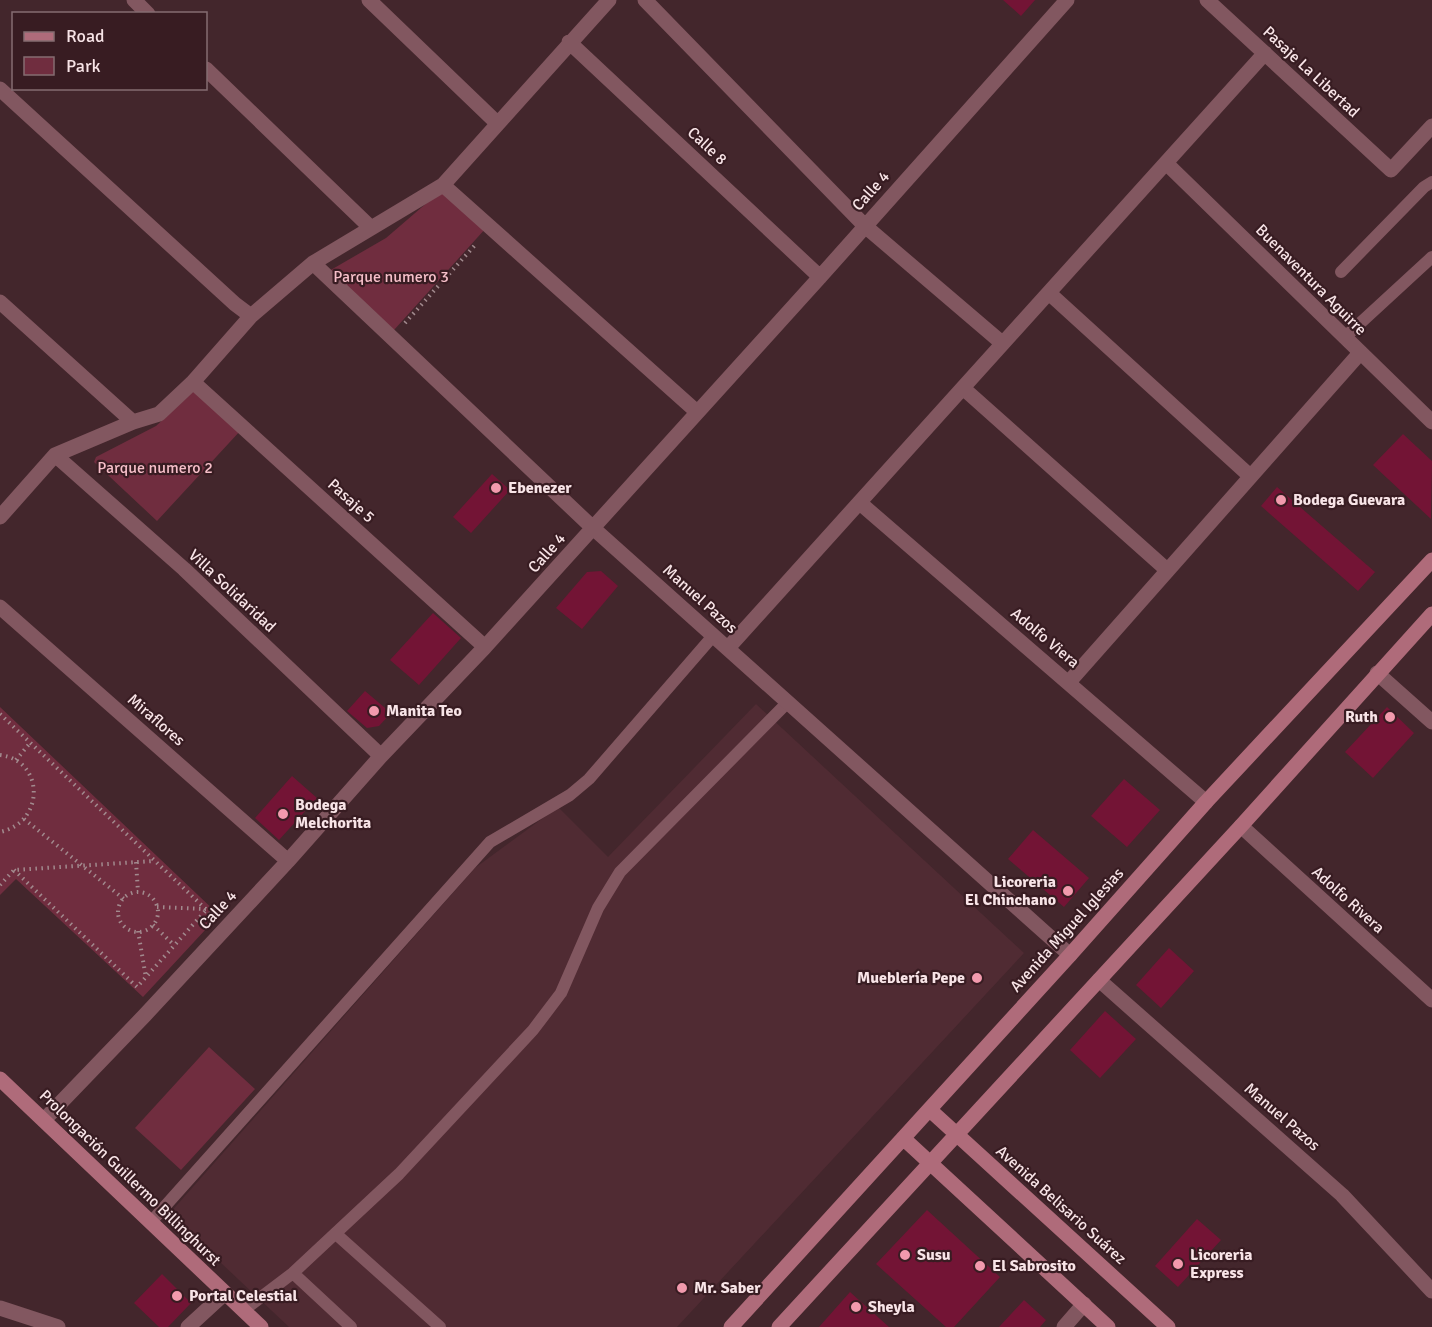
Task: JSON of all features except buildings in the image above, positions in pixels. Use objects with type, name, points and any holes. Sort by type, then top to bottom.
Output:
[{"type":"main road","name":"Avenida Miguel Iglesias","points":[[731,1327],[930,1110],[1206,802],[1432,560]]},
{"type":"main road","points":[[779,1327],[1432,614]]},
{"type":"main road","name":"Prolongación Guillermo Billinghurst","points":[[0,1079],[261,1327]]},
{"type":"main road","name":"Avenida Belisario Suárez","points":[[930,1110],[1168,1327]]},
{"type":"main road","points":[[903,1138],[1108,1327]]},
{"type":"street","points":[[134,0],[146,12]]},
{"type":"street","points":[[369,0],[497,123]]},
{"type":"street","points":[[2,510],[55,455],[133,422],[159,414],[193,382],[251,316],[313,263],[443,185],[609,0]]},
{"type":"street","name":"Calle 4","points":[[44,1120],[288,861],[381,756],[485,647],[1067,0]]},
{"type":"street","name":"Pasaje La Libertad","points":[[1208,0],[1391,170],[1432,126]]},
{"type":"street","points":[[649,1],[865,225],[1002,344]]},
{"type":"street","name":"Calle 8","points":[[569,42],[820,277]]},
{"type":"street","points":[[728,648],[1265,53]]},
{"type":"street","points":[[207,70],[370,227]]},
{"type":"street","points":[[0,89],[235,304],[251,316]]},
{"type":"street","name":"Buenaventura Aguirre","points":[[1166,163],[1432,422]]},
{"type":"street","points":[[443,185],[697,412]]},
{"type":"street","name":"Manuel Pazos","points":[[313,263],[593,528],[1070,955]]},
{"type":"street","points":[[1049,293],[1250,476]]},
{"type":"street","points":[[0,302],[133,422]]},
{"type":"street","points":[[1069,681],[1360,353]]},
{"type":"street","name":"Pasaje 5","points":[[193,382],[485,647]]},
{"type":"street","points":[[963,388],[1167,570]]},
{"type":"street","name":"Villa Solidaridad","points":[[55,455],[184,569],[381,756]]},
{"type":"street","name":"Adolfo Viera","points":[[860,503],[1069,681],[1206,802]]},
{"type":"street","name":"Miraflores","points":[[0,607],[288,861]]},
{"type":"street","points":[[1377,673],[1432,722]]},
{"type":"street","name":"Adolfo Rivera","points":[[1240,826],[1432,1000]]},
{"type":"street","name":"Manuel Pazos","points":[[1099,980],[1342,1195],[1432,1291]]},
{"type":"street","points":[[188,1327],[225,1293]]},
{"type":"street","points":[[1064,1327],[1084,1304]]},
{"type":"street","points":[[0,1308],[58,1327]]},
{"type":"lane","points":[[1341,272],[1424,187],[1432,182]]},
{"type":"lane","points":[[1344,338],[1432,257]]},
{"type":"lane","points":[[150,1223],[490,842],[570,795],[589,779],[713,636]]},
{"type":"lane","points":[[244,1310],[293,1273],[399,1174],[533,1030],[561,993],[598,908],[620,872],[787,703]]},
{"type":"lane","points":[[336,1234],[440,1327]]},
{"type":"lane","points":[[293,1273],[351,1327]]},
{"type":"path","points":[[392,338],[491,227]]},
{"type":"path","points":[[0,714],[226,927]]},
{"type":"path","points":[[16,760],[30,743]]},
{"type":"path","points":[[0,754],[16,760],[26,768],[32,779],[34,791],[33,804],[24,819],[9,830],[0,832]]},
{"type":"path","points":[[24,819],[124,899]]},
{"type":"path","points":[[0,885],[14,870],[155,861]]},
{"type":"path","points":[[136,862],[138,892]]},
{"type":"path","points":[[14,870],[137,987],[207,909]]},
{"type":"path","points":[[138,892],[150,896],[157,907],[158,914],[153,926],[147,930],[138,931],[128,928],[120,919],[119,906],[132,893],[138,892]]},
{"type":"path","points":[[157,907],[207,909]]},
{"type":"path","points":[[153,926],[174,945]]},
{"type":"path","points":[[138,931],[145,976],[163,995]]},
{"type":"shaded area","points":[[756,704],[1024,953],[677,1327],[289,1327],[169,1214],[475,868],[558,807],[608,857]]},
{"type":"green space","name":"Parque numero 3","points":[[443,189],[486,228],[394,330],[329,271],[386,238]]},
{"type":"green space","name":"Parque numero 2","points":[[196,389],[241,430],[157,521],[94,462],[96,457],[156,426]]},
{"type":"green space","points":[[0,707],[219,915],[143,997],[16,879],[0,895]]},
{"type":"green space","points":[[209,1047],[255,1089],[181,1170],[135,1128]]},
{"type":"place","name":"Ebenezer","points":[[496,488]]},
{"type":"place","name":"Bodega Guevara","points":[[1281,500]]},
{"type":"place","name":"Manita Teo","points":[[374,711]]},
{"type":"place","name":"Ruth","points":[[1390,717]]},
{"type":"place","name":"Bodega Melchorita","points":[[283,814]]},
{"type":"place","name":"Licoreria El Chinchano","points":[[1068,891]]},
{"type":"place","name":"Mueblería Pepe","points":[[977,978]]},
{"type":"place","name":"Susu","points":[[905,1255]]},
{"type":"place","name":"Licoreria Express","points":[[1178,1264]]},
{"type":"place","name":"El Sabrosito","points":[[980,1266]]},
{"type":"place","name":"Mr. Saber","points":[[682,1288]]},
{"type":"place","name":"Portal Celestial","points":[[177,1296]]},
{"type":"place","name":"Sheyla","points":[[856,1307]]}]
